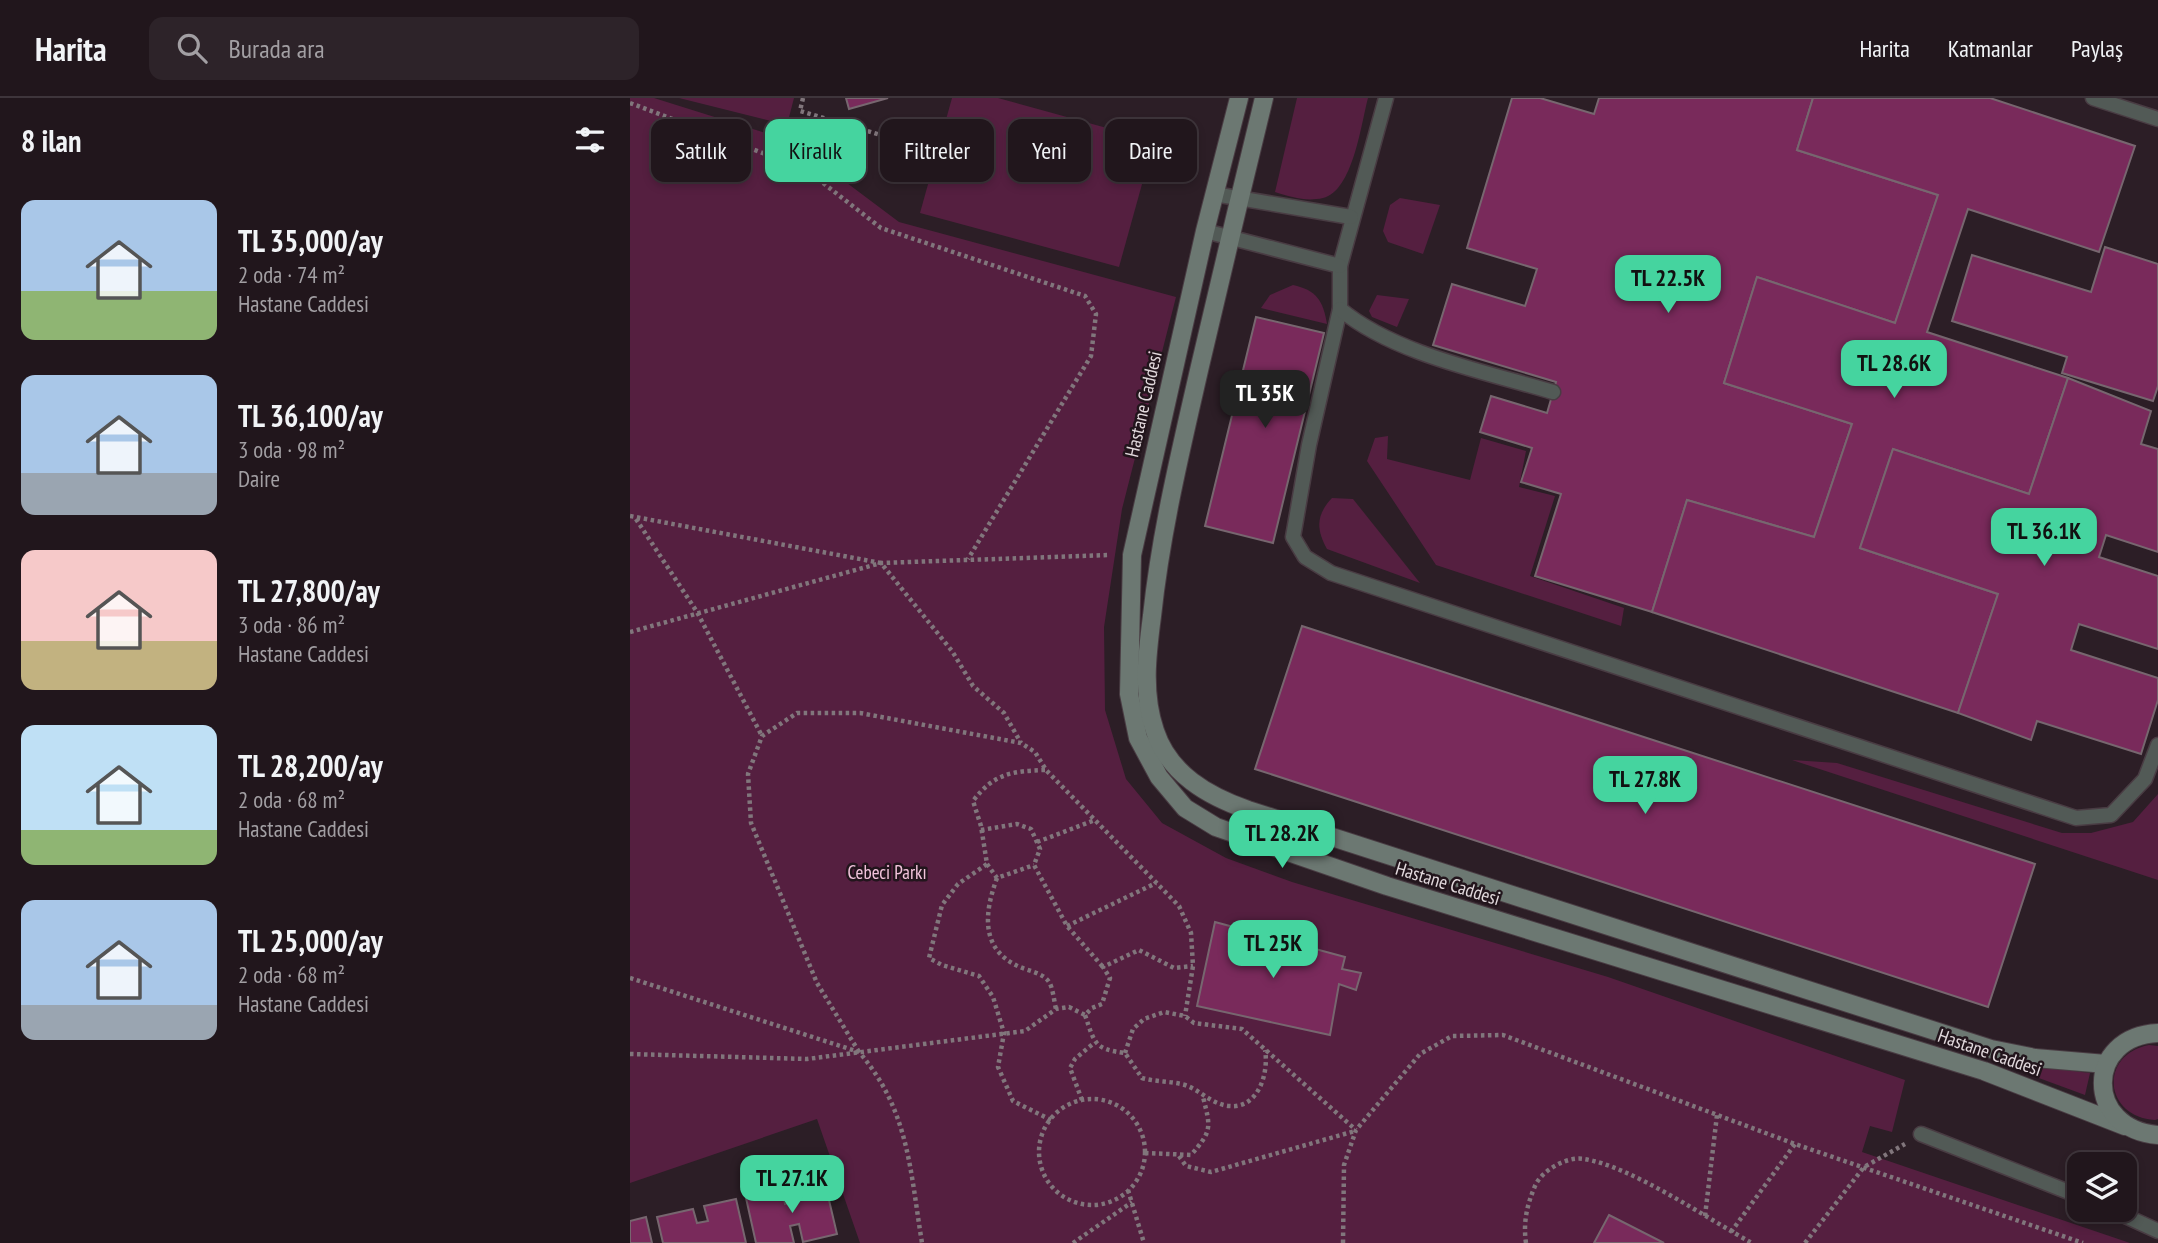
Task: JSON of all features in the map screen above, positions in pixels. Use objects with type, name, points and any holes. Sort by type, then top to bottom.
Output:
[{"type":"main road","name":"Hastane Caddesi","points":[[1239,98],[1205,231],[1132,555],[1129,695],[1138,738],[1158,778],[1185,808],[1216,827],[1387,886],[1984,1071],[2141,1131],[2158,1146]]},
{"type":"main road","name":"Hastane Caddesi","points":[[1265,98],[1176,469],[1157,571],[1149,642],[1148,707],[1156,734],[1168,758],[1191,782],[1215,798],[1248,810],[1991,1049],[2035,1058],[2106,1064]]},
{"type":"main road","points":[[2141,1131],[2112,1114],[2104,1099],[2102,1081],[2106,1064],[2126,1040],[2158,1032]]},
{"type":"lane","points":[[1386,98],[1351,217],[1340,266],[1340,309],[1293,537],[1305,557],[1331,573],[2076,818],[2111,815],[2146,779],[2158,745]]},
{"type":"lane","points":[[2093,98],[2158,119]]},
{"type":"lane","points":[[1214,194],[1351,217]]},
{"type":"lane","points":[[1205,231],[1340,266]]},
{"type":"lane","points":[[1340,309],[1359,325],[1387,337],[1553,393]]},
{"type":"lane","points":[[1922,1134],[2067,1191]]},
{"type":"lane","points":[[2137,1221],[2158,1231]]},
{"type":"path","points":[[803,98],[800,111],[880,135]]},
{"type":"path","points":[[630,103],[805,169],[881,228],[1085,296],[1096,314],[1091,356],[968,559]]},
{"type":"path","points":[[630,516],[881,563],[952,651],[973,686],[1003,713],[1021,743]]},
{"type":"path","points":[[636,519],[697,612],[762,736]]},
{"type":"path","points":[[630,632],[881,563],[1132,555]]},
{"type":"path","points":[[922,1243],[898,1113],[881,1078],[859,1052],[817,984],[751,823],[748,774],[762,736],[797,713],[860,713],[1021,743],[1035,752],[1046,770],[1179,906],[1191,933],[1193,966],[1185,1016]]},
{"type":"path","points":[[997,878],[987,864],[973,801],[982,789],[1010,771],[1046,770]]},
{"type":"path","points":[[1037,842],[1095,820]]},
{"type":"path","points":[[981,830],[1017,824],[1031,829],[1040,849],[1034,864],[997,878],[989,900],[988,934],[1002,959],[1043,976],[1050,983],[1056,1009]]},
{"type":"path","points":[[987,864],[957,884],[942,905],[929,958],[942,965],[979,976],[993,997],[1004,1033],[998,1067],[1013,1101],[1051,1120]]},
{"type":"path","points":[[1034,864],[1068,926],[1110,978],[1102,1004],[1085,1015]]},
{"type":"path","points":[[1068,926],[1156,883]]},
{"type":"path","points":[[1103,967],[1139,950],[1174,968],[1193,966]]},
{"type":"path","points":[[630,978],[859,1052]]},
{"type":"path","points":[[630,1055],[807,1059],[1025,1031],[1056,1009],[1069,1007],[1085,1015],[1094,1043],[1103,1050],[1125,1053],[1142,1078],[1187,1086],[1203,1097],[1231,1106],[1248,1100],[1261,1088],[1268,1068],[1265,1049]]},
{"type":"path","points":[[1125,1053],[1133,1029],[1144,1019],[1164,1012],[1185,1016],[1194,1023],[1242,1029],[1356,1130]]},
{"type":"path","points":[[1343,1243],[1344,1165],[1356,1130],[1420,1054],[1452,1036],[1503,1035],[1795,1144],[2083,1243]]},
{"type":"path","points":[[1082,1100],[1070,1069],[1075,1059],[1094,1043]]},
{"type":"path","points":[[1145,1153],[1191,1155],[1204,1140],[1211,1126],[1203,1097]]},
{"type":"path","points":[[1082,1100],[1105,1100],[1122,1107],[1139,1128],[1145,1153],[1137,1180],[1128,1190],[1113,1201],[1095,1205],[1077,1203],[1061,1194],[1048,1181],[1041,1165],[1040,1147],[1051,1120],[1070,1104],[1082,1100]]},
{"type":"path","points":[[1705,1216],[1717,1115]]},
{"type":"path","points":[[1179,1156],[1186,1166],[1211,1172],[1356,1130]]},
{"type":"path","points":[[1805,1243],[1864,1167],[1922,1134]]},
{"type":"path","points":[[1731,1232],[1795,1144]]},
{"type":"path","points":[[1526,1243],[1527,1206],[1537,1181],[1555,1166],[1581,1158],[1624,1173],[1752,1243]]},
{"type":"path","points":[[1128,1190],[1144,1243]]},
{"type":"path","points":[[1073,1243],[1132,1202]]},
{"type":"green space","name":"Cebeci Parkı","points":[[630,98],[654,98],[721,119],[651,119],[651,182],[751,182],[751,128],[765,133],[765,182],[846,182],[899,222],[1176,297],[1122,509],[1104,627],[1105,710],[1126,779],[1162,823],[1226,858],[1292,882],[1608,977],[1905,1080],[1892,1132],[1870,1126],[1862,1152],[2130,1243],[860,1243],[817,1119],[630,1183]]},
{"type":"green space","points":[[679,98],[794,98],[789,119],[765,120]]},
{"type":"green space","points":[[952,98],[998,98],[1074,119],[1008,119],[1008,182],[1091,182],[1091,124],[1105,127],[1105,182],[1143,182],[1119,267],[920,213],[929,182],[994,182],[994,119],[946,119]]},
{"type":"green space","points":[[1297,98],[1368,98],[1349,170],[1333,193],[1323,198],[1305,199],[1275,192]]},
{"type":"green space","points":[[1400,198],[1440,205],[1423,254],[1388,242],[1383,231],[1390,205]]},
{"type":"green space","points":[[1293,285],[1317,297],[1327,324],[1261,308],[1270,295]]},
{"type":"green space","points":[[1377,295],[1409,299],[1397,327],[1372,317],[1369,311]]},
{"type":"green space","points":[[1388,436],[1387,459],[1470,480],[1481,438],[1526,451],[1519,487],[1555,496],[1530,576],[1624,608],[1621,626],[1436,565],[1367,461],[1375,438]]},
{"type":"green space","points":[[1332,498],[1353,499],[1420,583],[1327,549],[1319,522],[1323,510]]},
{"type":"green space","points":[[1792,760],[1837,763],[2062,833],[2091,833],[2133,822],[2158,794],[2158,880]]},
{"type":"green space","points":[[2149,1045],[2158,1046],[2158,1119],[2155,1120],[2138,1116],[2125,1108],[2117,1098],[2114,1085],[2115,1072],[2121,1061],[2133,1051]]},
{"type":"green space","points":[[1992,1061],[2090,1073],[2085,1095]]},
{"type":"building","points":[[846,98],[888,98],[849,109]]},
{"type":"building","points":[[1512,98],[1540,98],[1594,114],[1599,98],[1813,98],[1797,150],[1938,195],[1895,323],[1757,277],[1724,383],[1852,424],[1814,537],[1687,500],[1652,612],[1535,576],[1561,494],[1521,482],[1532,448],[1480,432],[1491,396],[1547,413],[1556,382],[1433,345],[1452,284],[1525,306],[1537,269],[1467,248]]},
{"type":"building","points":[[1813,98],[1990,98],[2135,146],[2099,252],[1968,209],[1927,332],[2068,378],[2029,494],[1893,449],[1860,548],[1998,594],[1958,713],[1652,612],[1687,500],[1814,537],[1852,424],[1724,383],[1757,277],[1895,323],[1938,195],[1797,150]]},
{"type":"building","points":[[2105,247],[2158,264],[2158,386],[2153,401],[2062,373],[2067,357],[1952,321],[1972,255],[2091,292]]},
{"type":"building","points":[[1256,317],[1324,333],[1273,543],[1205,526]]},
{"type":"building","points":[[2068,378],[2151,411],[2141,444],[2158,449],[2158,552],[2106,535],[2099,557],[2158,576],[2158,649],[2079,624],[2071,650],[2158,678],[2158,700],[2141,754],[2037,721],[2031,740],[1958,713],[1998,594],[1860,548],[1893,449],[2029,494]]},
{"type":"building","points":[[1302,626],[2035,864],[1988,1007],[1255,769]]},
{"type":"building","points":[[1215,922],[1345,957],[1342,969],[1361,973],[1356,990],[1339,984],[1330,1035],[1197,1006]]},
{"type":"building","points":[[824,1179],[837,1234],[803,1242],[799,1224],[790,1226],[794,1243],[756,1243],[746,1198],[782,1189],[785,1204],[796,1201],[793,1187]]},
{"type":"building","points":[[736,1199],[746,1243],[663,1243],[657,1217],[693,1209],[697,1223],[708,1221],[704,1206]]},
{"type":"building","points":[[1609,1215],[1664,1243],[1594,1243]]},
{"type":"building","points":[[646,1217],[652,1243],[630,1243],[630,1221]]}]
